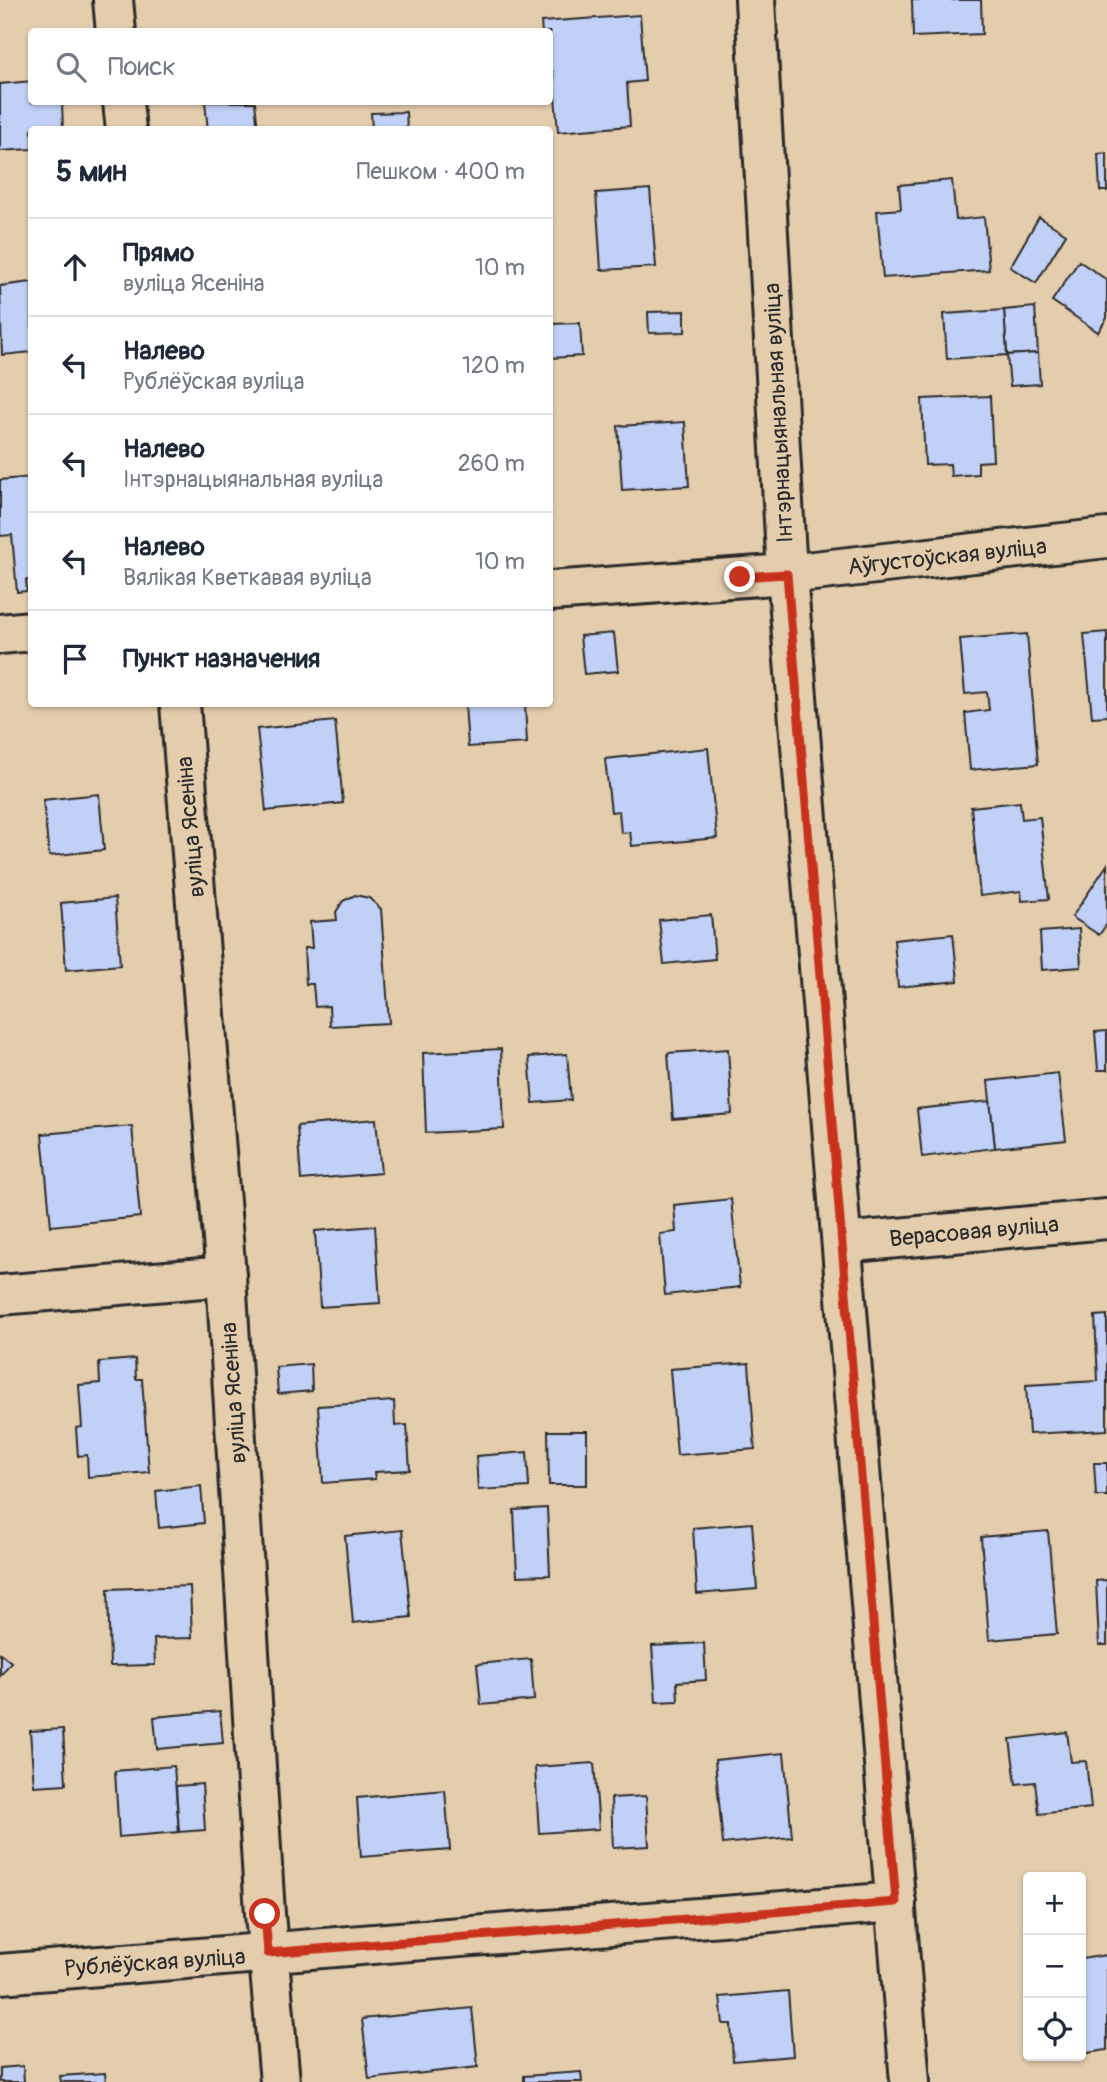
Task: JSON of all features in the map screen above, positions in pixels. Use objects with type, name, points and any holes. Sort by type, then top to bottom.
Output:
[{"type":"street","points":[[113,0],[116,28]]},
{"type":"street","name":"Інтэрнацыянальная вуліца","points":[[755,0],[787,574],[910,2082]]},
{"type":"street","points":[[123,105],[126,126]]},
{"type":"street","name":"Аўгустоўская вуліца","points":[[553,591],[787,574],[1107,538]]},
{"type":"street","points":[[0,634],[28,631]]},
{"type":"street","name":"вуліца Ясеніна","points":[[180,707],[226,1276],[268,1953],[280,2082]]},
{"type":"street","name":"Верасовая вуліца","points":[[842,1242],[1107,1219]]},
{"type":"street","points":[[0,1295],[226,1276]]},
{"type":"street","name":"Рублёўская вуліца","points":[[0,1974],[896,1902]]},
{"type":"building","points":[[912,0],[981,0],[982,34],[913,37]]},
{"type":"building","points":[[640,15],[645,81],[627,83],[630,126],[558,132],[553,72],[553,28],[542,28],[541,22]]},
{"type":"building","points":[[28,81],[28,105],[62,105],[63,126],[28,126],[28,149],[0,151],[0,84]]},
{"type":"building","points":[[205,105],[255,105],[258,126],[208,126]]},
{"type":"building","points":[[406,112],[407,126],[372,126],[371,113]]},
{"type":"building","points":[[1107,153],[1107,191],[1100,191],[1098,154]]},
{"type":"building","points":[[952,180],[956,220],[984,217],[989,270],[883,278],[877,211],[901,209],[899,185]]},
{"type":"building","points":[[650,189],[656,267],[601,270],[596,193]]},
{"type":"building","points":[[1039,217],[1066,234],[1036,283],[1010,267]]},
{"type":"building","points":[[1079,261],[1107,280],[1107,318],[1098,332],[1052,301]]},
{"type":"building","points":[[28,282],[28,352],[2,355],[0,286]]},
{"type":"building","points":[[1035,307],[1038,353],[1007,355],[1004,310]]},
{"type":"building","points":[[1004,310],[1007,355],[947,359],[944,314]]},
{"type":"building","points":[[685,311],[685,332],[649,333],[648,312]]},
{"type":"building","points":[[580,323],[582,356],[553,358],[553,324]]},
{"type":"building","points":[[1038,353],[1040,384],[1010,386],[1007,355]]},
{"type":"building","points":[[990,396],[993,461],[978,462],[978,474],[951,476],[950,464],[925,465],[922,399]]},
{"type":"building","points":[[685,422],[689,486],[622,490],[618,426]]},
{"type":"building","points":[[28,477],[27,591],[17,592],[12,535],[0,536],[0,480]]},
{"type":"building","points":[[1107,632],[1107,716],[1092,717],[1084,634]]},
{"type":"building","points":[[614,633],[618,671],[584,674],[580,636]]},
{"type":"building","points":[[1027,634],[1038,764],[970,770],[965,713],[989,710],[987,692],[965,694],[960,639]]},
{"type":"building","points":[[465,707],[525,707],[527,743],[468,747]]},
{"type":"building","points":[[335,721],[343,803],[266,811],[257,729]]},
{"type":"building","points":[[708,748],[717,838],[632,846],[630,832],[621,833],[619,811],[611,812],[605,759]]},
{"type":"building","points":[[99,794],[104,850],[49,856],[43,800]]},
{"type":"building","points":[[1020,802],[1022,819],[1040,817],[1049,899],[1022,901],[1021,891],[980,896],[971,807]]},
{"type":"building","points":[[1107,865],[1107,924],[1099,935],[1072,917]]},
{"type":"building","points":[[355,895],[369,898],[381,909],[389,1023],[330,1026],[329,1006],[315,1007],[313,984],[306,984],[304,948],[312,948],[310,922],[337,920],[336,912],[343,901]]},
{"type":"building","points":[[115,898],[120,965],[66,970],[61,903]]},
{"type":"building","points":[[711,915],[715,959],[664,964],[659,920]]},
{"type":"building","points":[[1079,929],[1081,967],[1042,970],[1040,932]]},
{"type":"building","points":[[953,934],[958,981],[898,987],[894,940]]},
{"type":"building","points":[[1107,1031],[1107,1070],[1098,1070],[1095,1032]]},
{"type":"building","points":[[501,1049],[504,1129],[426,1133],[423,1053]]},
{"type":"building","points":[[728,1049],[732,1114],[673,1119],[668,1053]]},
{"type":"building","points":[[567,1054],[571,1100],[533,1103],[529,1057]]},
{"type":"building","points":[[1058,1073],[1066,1140],[995,1148],[988,1081]]},
{"type":"building","points":[[990,1101],[995,1148],[922,1157],[917,1109]]},
{"type":"building","points":[[376,1119],[381,1173],[301,1180],[297,1126]]},
{"type":"building","points":[[132,1126],[140,1217],[51,1226],[42,1134]]},
{"type":"building","points":[[731,1199],[740,1287],[665,1295],[660,1234],[676,1232],[674,1205]]},
{"type":"building","points":[[375,1226],[380,1303],[320,1307],[315,1231]]},
{"type":"building","points":[[1107,1315],[1107,1430],[1029,1434],[1026,1385],[1098,1381],[1095,1316]]},
{"type":"building","points":[[135,1359],[136,1379],[142,1379],[149,1472],[88,1477],[87,1455],[78,1456],[76,1428],[82,1427],[79,1385],[100,1383],[99,1362]]},
{"type":"building","points":[[749,1363],[755,1449],[677,1455],[670,1369]]},
{"type":"building","points":[[311,1364],[312,1391],[278,1394],[276,1367]]},
{"type":"building","points":[[394,1401],[395,1426],[407,1425],[410,1470],[374,1472],[375,1479],[323,1483],[318,1406]]},
{"type":"building","points":[[548,1431],[587,1431],[587,1485],[549,1485]]},
{"type":"building","points":[[527,1452],[529,1487],[478,1490],[476,1456]]},
{"type":"building","points":[[1094,1463],[1107,1463],[1107,1496],[1096,1496]]},
{"type":"building","points":[[201,1486],[204,1523],[159,1528],[156,1491]]},
{"type":"building","points":[[547,1508],[550,1575],[517,1576],[514,1510]]},
{"type":"building","points":[[752,1523],[757,1589],[697,1594],[693,1528]]},
{"type":"building","points":[[402,1530],[411,1617],[353,1623],[345,1536]]},
{"type":"building","points":[[1048,1531],[1057,1634],[989,1640],[981,1537]]},
{"type":"building","points":[[1107,1580],[1107,1645],[1099,1645],[1096,1581]]},
{"type":"building","points":[[190,1586],[192,1638],[154,1639],[155,1665],[110,1666],[108,1589]]},
{"type":"building","points":[[704,1643],[706,1680],[677,1682],[678,1701],[656,1702],[652,1646]]},
{"type":"building","points":[[0,1653],[11,1662],[0,1676]]},
{"type":"building","points":[[531,1659],[534,1700],[481,1705],[477,1664]]},
{"type":"building","points":[[220,1711],[223,1743],[157,1749],[154,1717]]},
{"type":"building","points":[[63,1729],[66,1784],[34,1786],[30,1731]]},
{"type":"building","points":[[1067,1732],[1071,1762],[1086,1761],[1091,1808],[1039,1814],[1035,1782],[1016,1784],[1010,1739]]},
{"type":"building","points":[[784,1753],[792,1837],[723,1844],[715,1760]]},
{"type":"building","points":[[594,1763],[599,1829],[539,1833],[535,1767]]},
{"type":"building","points":[[174,1766],[179,1832],[119,1837],[115,1771]]},
{"type":"building","points":[[202,1784],[205,1830],[179,1832],[176,1786]]},
{"type":"building","points":[[445,1790],[450,1850],[361,1857],[357,1798]]},
{"type":"building","points":[[646,1796],[649,1846],[613,1848],[611,1798]]},
{"type":"building","points":[[1107,1955],[1107,2050],[1086,2053],[1086,1998],[1086,1958]]},
{"type":"building","points":[[788,1991],[793,2056],[733,2061],[731,2024],[723,2024],[720,1997]]},
{"type":"building","points":[[472,2008],[478,2067],[369,2079],[362,2019]]},
{"type":"building","points":[[23,2066],[24,2082],[0,2082],[0,2068]]},
{"type":"building","points":[[581,2072],[582,2082],[524,2082],[524,2076]]},
{"type":"building","points":[[105,2073],[106,2082],[61,2082],[60,2076]]},
{"type":"route","points":[[265,1914],[268,1953],[896,1902],[787,574],[740,577]]}]
